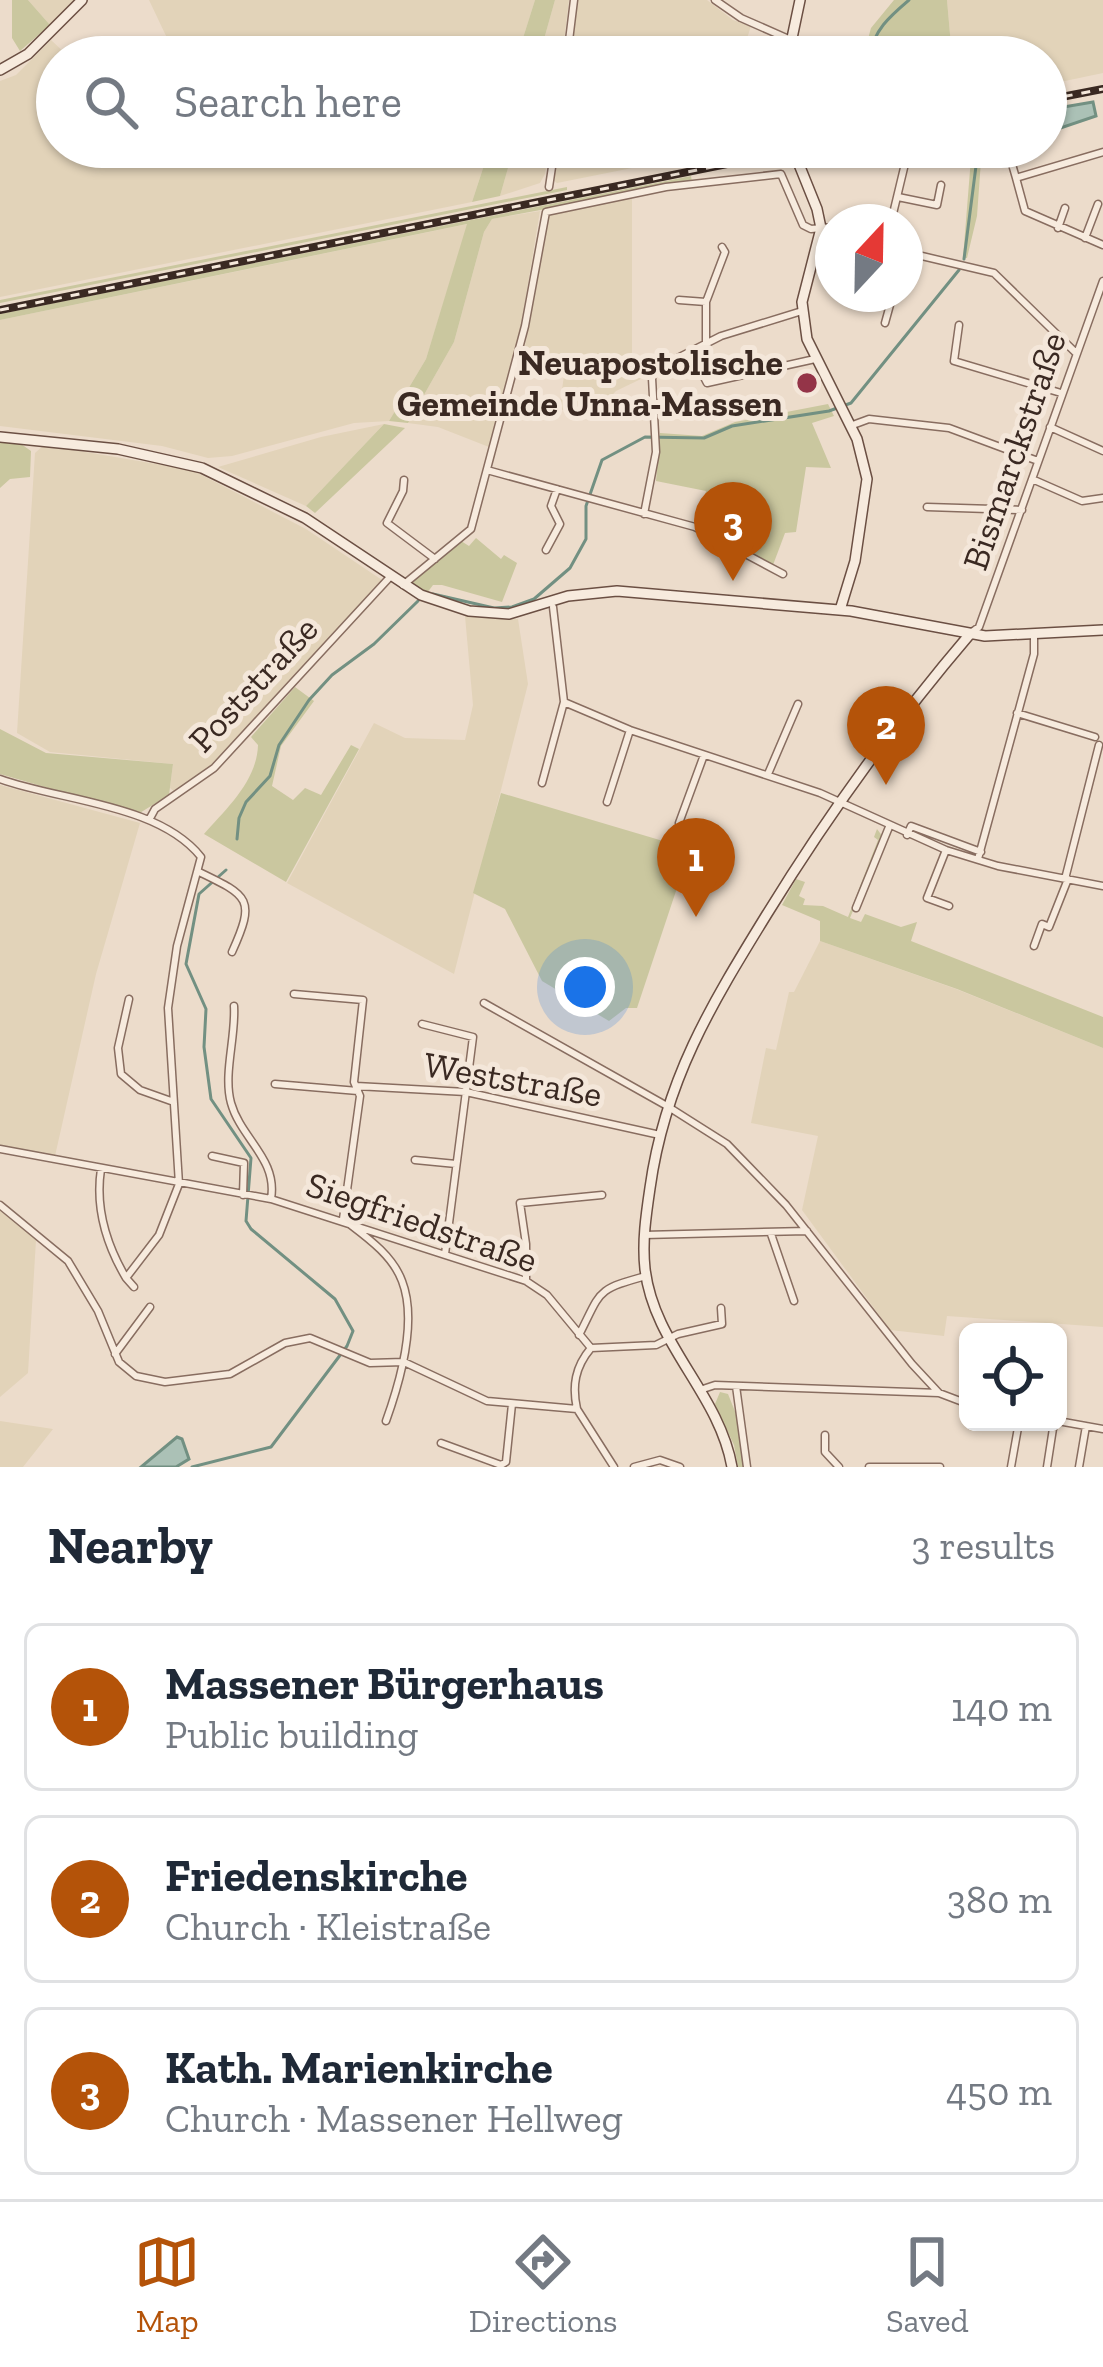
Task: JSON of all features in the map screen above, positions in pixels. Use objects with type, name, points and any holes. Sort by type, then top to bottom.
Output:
[{"type":"main road","points":[[46,36],[82,0]]},
{"type":"main road","points":[[792,36],[800,0]]},
{"type":"main road","points":[[0,70],[36,46]]},
{"type":"main road","points":[[801,168],[816,204]]},
{"type":"main road","points":[[815,268],[802,311],[815,359],[866,465],[867,493],[845,611]]},
{"type":"main road","points":[[0,437],[118,448],[202,467],[305,518],[403,585],[441,604],[486,614],[509,614],[568,596],[604,591],[845,611],[970,634],[1103,630]]},
{"type":"main road","points":[[732,1467],[721,1428],[667,1340],[646,1276],[644,1235],[667,1106],[676,1076],[712,1004],[836,804],[970,634]]},
{"type":"street","points":[[570,36],[574,0]]},
{"type":"street","points":[[715,0],[741,19],[781,36]]},
{"type":"street","points":[[1067,163],[1103,152]]},
{"type":"street","points":[[549,187],[551,168]]},
{"type":"street","points":[[896,204],[904,168]]},
{"type":"street","points":[[1013,168],[1025,211],[1103,245]]},
{"type":"street","points":[[1016,178],[1049,168]]},
{"type":"street","points":[[403,585],[471,529],[525,326],[543,218],[552,210],[650,190],[782,174],[801,221],[815,228]]},
{"type":"street","points":[[898,197],[937,205],[941,185]]},
{"type":"street","points":[[1085,238],[1098,204]]},
{"type":"street","points":[[1058,227],[1065,208]]},
{"type":"street","points":[[706,344],[706,302],[722,247]]},
{"type":"street","points":[[923,258],[962,264],[1003,279],[1075,352]]},
{"type":"street","name":"Bismarckstraße","points":[[970,634],[979,627],[988,606],[1103,281]]},
{"type":"street","points":[[680,300],[706,302]]},
{"type":"street","points":[[1094,306],[1103,310]]},
{"type":"street","points":[[644,514],[656,441],[653,373],[706,344],[802,311]]},
{"type":"street","points":[[885,323],[888,312]]},
{"type":"street","points":[[958,325],[954,362],[1061,393]]},
{"type":"street","points":[[692,352],[706,383],[815,359]]},
{"type":"street","points":[[850,426],[869,419],[949,428],[1038,461]]},
{"type":"street","points":[[1050,427],[1103,451]]},
{"type":"street","points":[[487,470],[695,527],[783,574]]},
{"type":"street","points":[[1032,479],[1082,501],[1103,498]]},
{"type":"street","points":[[404,480],[387,523],[435,560]]},
{"type":"street","points":[[546,550],[560,524],[551,506],[557,489]]},
{"type":"street","points":[[927,507],[1022,510]]},
{"type":"street","name":"Poststraße","points":[[149,820],[156,808],[214,768],[390,578]]},
{"type":"street","points":[[542,783],[564,702],[553,607]]},
{"type":"street","points":[[980,856],[1034,654],[1034,633]]},
{"type":"street","points":[[564,702],[630,730],[768,774],[946,850],[1103,886]]},
{"type":"street","points":[[768,774],[798,704]]},
{"type":"street","points":[[1018,713],[1100,740],[1058,909],[1049,927],[1042,924],[1034,946]]},
{"type":"street","points":[[608,802],[630,730]]},
{"type":"street","points":[[680,823],[704,755]]},
{"type":"street","points":[[0,779],[149,820],[181,837],[200,855],[168,1008],[179,1184],[159,1235],[126,1278]]},
{"type":"street","points":[[907,835],[911,826],[980,856]]},
{"type":"street","points":[[856,908],[890,827]]},
{"type":"street","points":[[946,850],[927,898],[949,906]]},
{"type":"street","points":[[199,872],[241,894],[248,905],[232,952]]},
{"type":"street","points":[[294,994],[363,1000],[343,1220],[378,1246],[402,1280],[404,1362],[386,1421]]},
{"type":"street","points":[[129,999],[118,1048],[121,1074],[140,1090],[171,1101]]},
{"type":"street","points":[[484,1004],[667,1106],[742,1157],[940,1394]]},
{"type":"street","name":"Siegfriedstraße","points":[[234,1006],[230,1099],[269,1167],[271,1199],[526,1281],[547,1295],[591,1348]]},
{"type":"street","points":[[422,1024],[473,1037],[445,1254]]},
{"type":"street","name":"Weststraße","points":[[275,1084],[466,1092],[660,1135]]},
{"type":"street","points":[[0,1149],[271,1199]]},
{"type":"street","points":[[212,1156],[244,1163],[247,1195]]},
{"type":"street","points":[[415,1160],[456,1164]]},
{"type":"street","points":[[101,1169],[104,1231],[134,1287]]},
{"type":"street","points":[[526,1281],[520,1203],[602,1195]]},
{"type":"street","points":[[0,1204],[68,1261],[130,1373],[182,1382],[230,1374],[285,1343],[318,1339],[370,1363],[404,1362],[487,1401],[577,1409]]},
{"type":"street","points":[[644,1235],[807,1232]]},
{"type":"street","points":[[771,1234],[794,1300]]},
{"type":"street","points":[[579,1335],[601,1292],[646,1276]]},
{"type":"street","points":[[116,1354],[150,1307]]},
{"type":"street","points":[[614,1467],[577,1409],[574,1382],[591,1348],[649,1346],[722,1324],[721,1308]]},
{"type":"street","points":[[700,1390],[715,1384],[940,1394],[959,1401]]},
{"type":"street","points":[[736,1386],[747,1467]]},
{"type":"street","points":[[442,1443],[501,1466],[506,1462],[512,1404]]},
{"type":"street","points":[[1067,1423],[1103,1429]]},
{"type":"street","points":[[1078,1467],[1087,1426]]},
{"type":"street","points":[[1011,1467],[1017,1431]]},
{"type":"street","points":[[1047,1467],[1054,1431]]},
{"type":"street","points":[[825,1435],[825,1452],[839,1467]]},
{"type":"street","points":[[634,1467],[660,1460],[680,1467]]},
{"type":"street","points":[[869,1467],[940,1467]]},
{"type":"shaded area","points":[[12,0],[28,0],[50,25],[20,51],[12,38]]},
{"type":"shaded area","points":[[28,0],[75,0],[50,25]]},
{"type":"shaded area","points":[[149,0],[535,0],[524,36],[166,36]]},
{"type":"shaded area","points":[[535,0],[555,0],[545,36],[524,36]]},
{"type":"shaded area","points":[[555,0],[569,0],[565,36],[545,36]]},
{"type":"shaded area","points":[[577,0],[707,0],[733,20],[751,26],[748,36],[572,36]]},
{"type":"shaded area","points":[[894,0],[947,0],[950,36],[869,36]]},
{"type":"shaded area","points":[[947,0],[1103,0],[1103,73],[1067,81],[1067,36],[950,36]]},
{"type":"shaded area","points":[[36,55],[36,168],[483,168],[472,202],[0,297],[0,81],[16,75]]},
{"type":"shaded area","points":[[1093,102],[1096,116],[1067,126],[1067,106]]},
{"type":"shaded area","points":[[483,168],[508,168],[500,196],[472,202]]},
{"type":"shaded area","points":[[508,168],[546,168],[540,183],[500,196]]},
{"type":"shaded area","points":[[554,168],[632,168],[557,183]]},
{"type":"shaded area","points":[[970,168],[980,168],[977,216],[967,258],[963,258]]},
{"type":"shaded area","points":[[691,176],[692,182],[492,219],[484,232],[454,342],[408,423],[389,421],[426,359],[467,224],[0,320],[0,314]]},
{"type":"shaded area","points":[[567,190],[0,303],[0,300]]},
{"type":"shaded area","points":[[632,198],[632,364],[643,378],[616,391],[599,409],[559,410],[565,369],[522,363],[549,214]]},
{"type":"shaded area","points":[[540,211],[520,332],[489,447],[438,427],[408,423],[454,342],[484,232],[492,219]]},
{"type":"shaded area","points":[[468,224],[426,359],[389,421],[354,423],[232,456],[208,458],[162,446],[0,426],[0,320]]},
{"type":"shaded area","points":[[828,404],[834,416],[812,423],[831,468],[806,467],[796,532],[785,533],[773,565],[699,525],[706,491],[656,481],[660,433],[702,436],[735,422]]},
{"type":"shaded area","points":[[384,424],[306,506],[218,467],[321,437]]},
{"type":"shaded area","points":[[384,424],[405,428],[315,513],[306,506]]},
{"type":"shaded area","points":[[0,441],[31,451],[30,477],[10,479],[0,488]]},
{"type":"shaded area","points":[[44,445],[192,470],[306,529],[382,580],[215,762],[175,792],[170,788],[173,764],[50,752],[17,733],[35,453]]},
{"type":"shaded area","points":[[476,538],[501,559],[504,555],[517,563],[502,602],[442,585],[433,585],[427,593],[413,586],[412,582],[461,541],[469,546]]},
{"type":"shaded area","points":[[465,616],[518,619],[528,684],[454,974],[287,883],[374,723],[405,738],[465,740],[473,705]]},
{"type":"shaded area","points":[[295,687],[314,701],[281,746],[272,786],[293,800],[305,788],[321,795],[351,745],[359,749],[286,882],[204,834],[252,771],[258,745],[251,737]]},
{"type":"shaded area","points":[[0,729],[46,753],[173,764],[169,795],[138,814],[0,774]]},
{"type":"shaded area","points":[[0,785],[140,823],[96,974],[55,1156],[0,1145]]},
{"type":"shaded area","points":[[501,793],[690,849],[637,1008],[626,1008],[609,1021],[542,981],[505,909],[473,893]]},
{"type":"shaded area","points":[[877,829],[883,837],[850,918],[861,922],[865,914],[901,927],[917,922],[911,941],[1103,1017],[1103,1048],[820,941],[820,921],[782,905],[796,879],[805,882],[799,896],[805,899],[803,905],[823,906],[848,917],[878,840],[874,837]]},
{"type":"shaded area","points":[[820,941],[1103,1048],[1103,1327],[947,1316],[944,1336],[890,1330],[802,1210],[818,1136],[751,1123],[766,1048],[776,1050],[789,992],[794,992]]},
{"type":"shaded area","points":[[0,1209],[36,1240],[28,1373],[0,1397]]},
{"type":"shaded area","points":[[720,1392],[728,1394],[738,1419],[744,1467],[738,1467],[734,1445],[715,1404]]},
{"type":"shaded area","points":[[0,1421],[53,1429],[23,1467],[0,1467]]},
{"type":"shaded area","points":[[177,1437],[189,1459],[176,1467],[141,1467]]},
{"type":"waterway","points":[[877,36],[909,0]]},
{"type":"waterway","points":[[964,259],[976,168]]},
{"type":"waterway","points":[[433,594],[494,608],[534,599],[570,568],[586,539],[586,506],[602,460],[645,437],[704,438],[732,426],[829,411],[851,403],[959,270]]},
{"type":"waterway","points":[[237,839],[246,802],[270,776],[279,745],[309,700],[418,601]]},
{"type":"waterway","points":[[192,1467],[271,1447],[347,1346],[353,1331],[335,1299],[246,1221],[251,1158],[211,1099],[204,1047],[206,1009],[186,964],[199,894],[226,870]]},
{"type":"railway","points":[[1067,96],[1103,89]]},
{"type":"railway","points":[[0,310],[707,168]]},
{"type":"place","name":"Neuapostolische Gemeinde Unna-Massen","points":[[807,383]]},
{"type":"place","name":"Kath. Marienkirche","points":[[733,581]]},
{"type":"place","name":"Friedenskirche","points":[[886,785]]},
{"type":"place","name":"Massener Bürgerhaus","points":[[696,917]]}]
